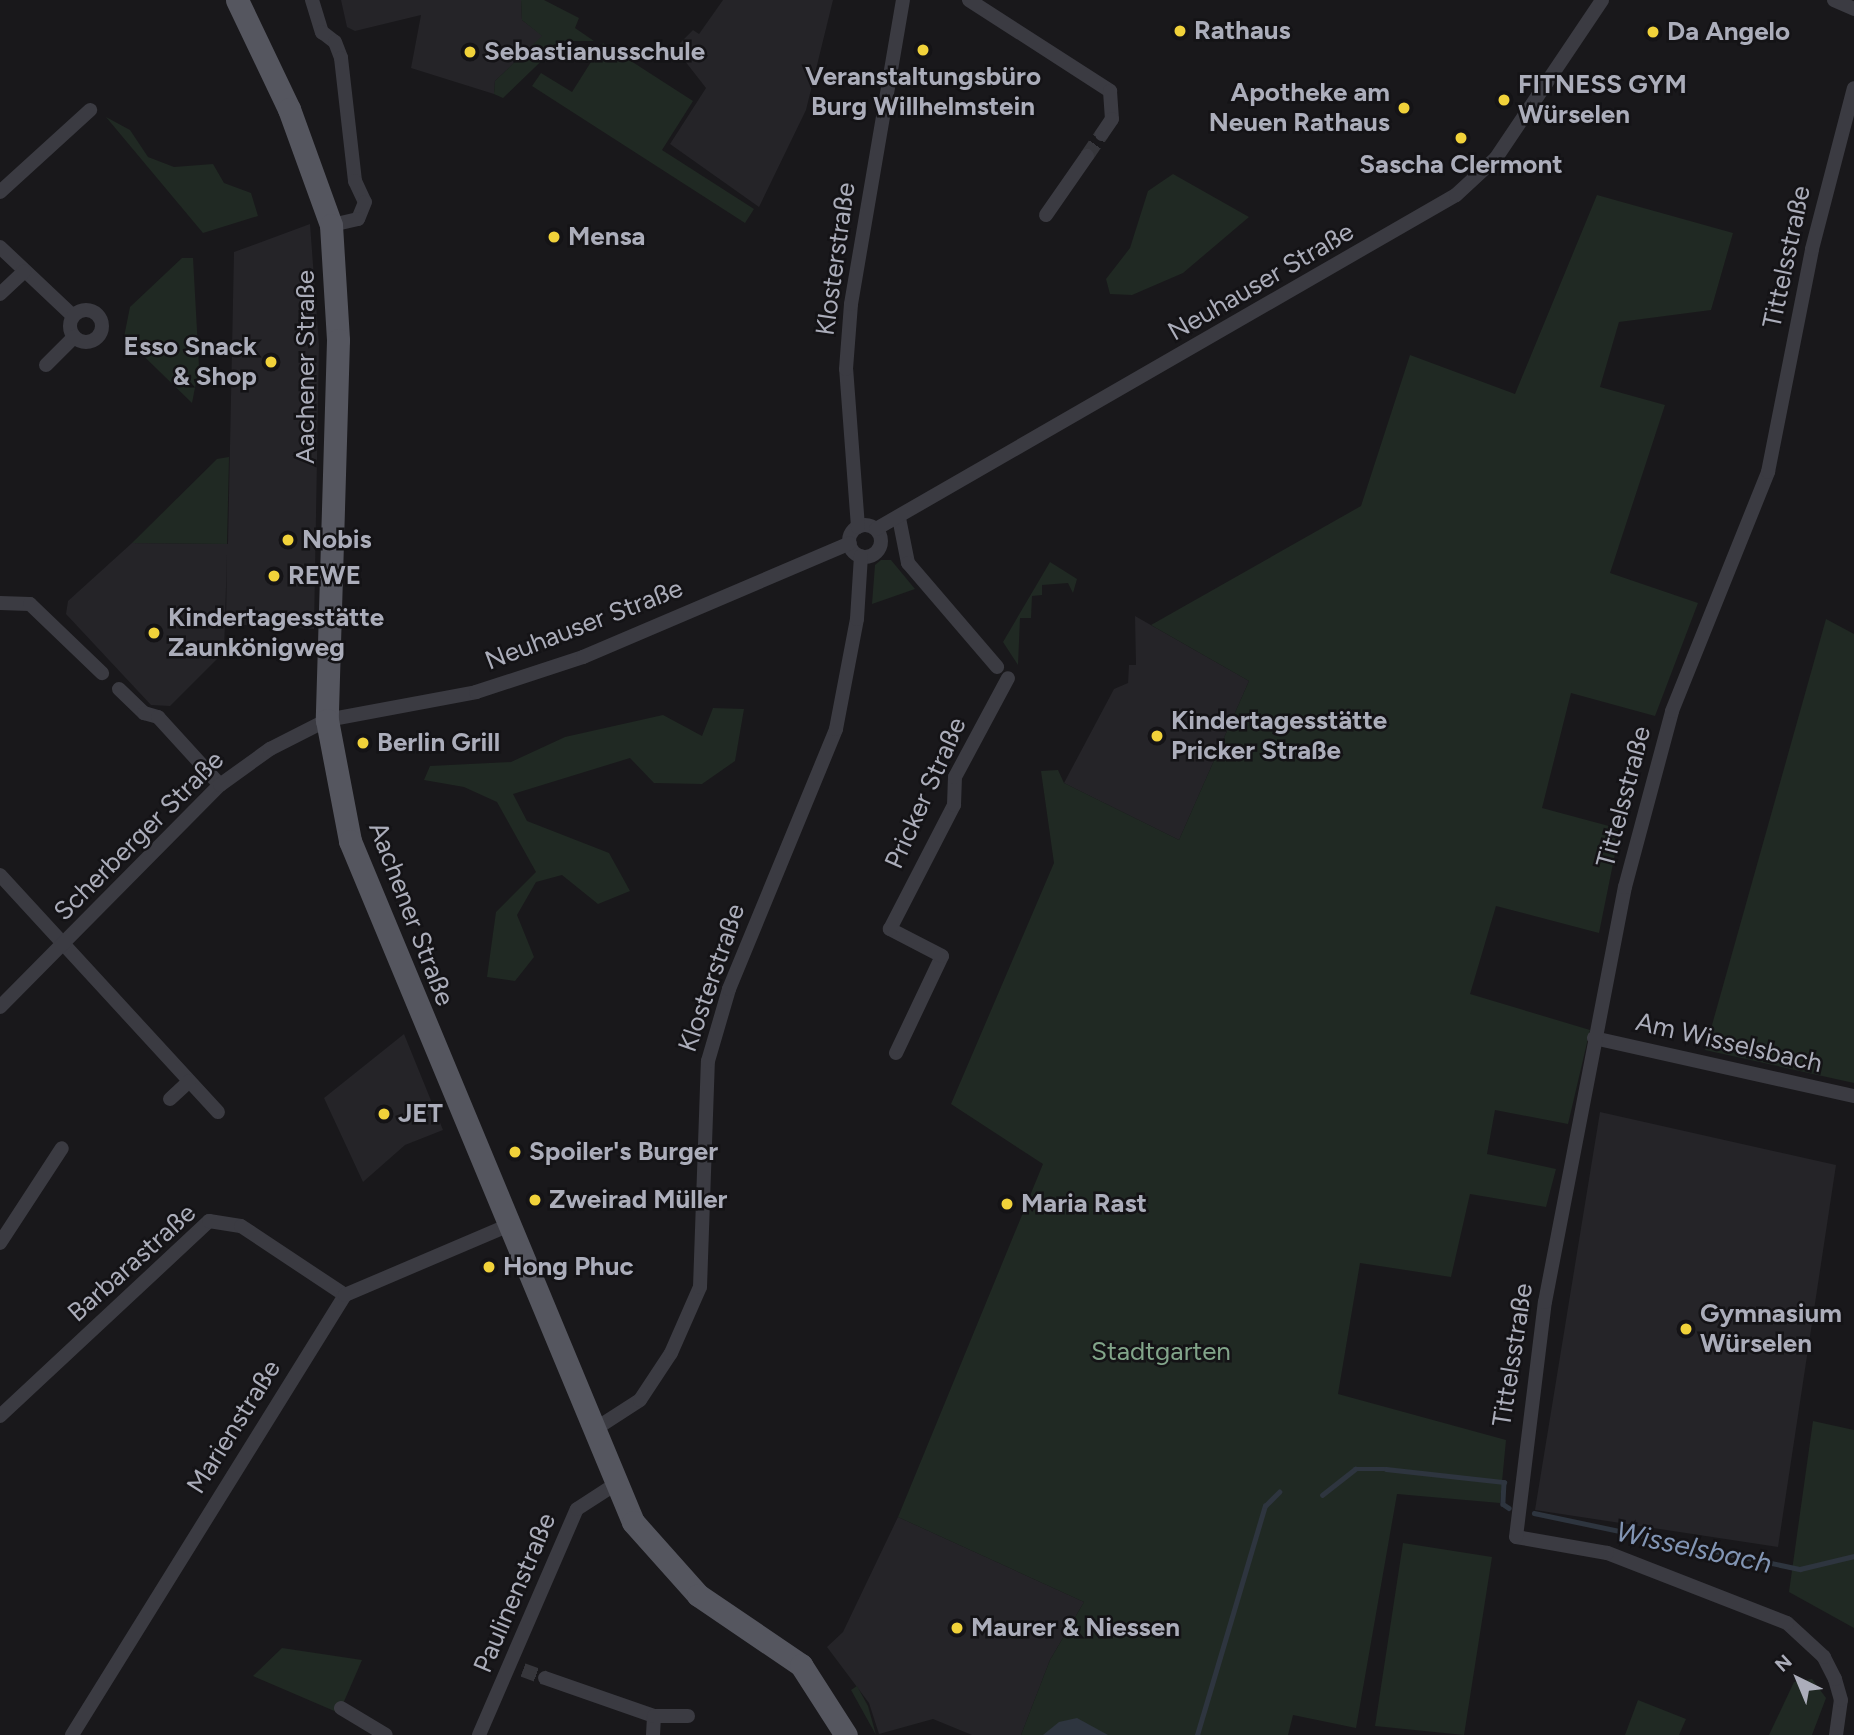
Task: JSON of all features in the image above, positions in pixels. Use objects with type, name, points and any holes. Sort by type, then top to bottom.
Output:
[{"type":"main road","name":"Aachener Straße","points":[[237,0],[289,109],[331,225],[338,340],[327,720],[350,841],[614,1485],[660,1558],[698,1595],[801,1665],[846,1735]]},
{"type":"street","points":[[312,0],[321,32],[335,42],[341,58],[355,181],[365,202],[358,219],[331,225]]},
{"type":"street","name":"Klosterstraße","points":[[858,527],[846,369],[851,304],[903,0]]},
{"type":"street","points":[[969,0],[1110,91],[1112,119],[1102,134]]},
{"type":"street","name":"Neuhauser Straße","points":[[876,529],[1457,195],[1496,158],[1602,0]]},
{"type":"street","points":[[1834,0],[1854,9]]},
{"type":"street","name":"Tittelsstraße","points":[[1836,1735],[1836,1679],[1818,1650],[1787,1623],[1607,1553],[1516,1537],[1534,1373],[1594,1038],[1641,819],[1672,711],[1768,472],[1812,249],[1854,88]]},
{"type":"street","points":[[0,192],[90,110]]},
{"type":"street","points":[[1046,215],[1087,156]]},
{"type":"street","points":[[0,247],[73,316],[74,337],[46,365]]},
{"type":"street","points":[[0,294],[24,272]]},
{"type":"street","points":[[73,316],[93,311],[103,323],[95,340],[74,337]]},
{"type":"street","points":[[899,518],[901,552]]},
{"type":"street","points":[[881,545],[876,529],[858,527],[850,543],[861,556],[881,545],[901,552],[997,667]]},
{"type":"street","name":"Neuhauser Straße","points":[[327,720],[476,692],[583,657],[850,543]]},
{"type":"street","name":"Klosterstraße","points":[[592,1431],[640,1400],[671,1353],[700,1287],[708,1061],[729,989],[836,729],[857,619],[861,556]]},
{"type":"street","points":[[0,603],[30,604],[102,673]]},
{"type":"street","name":"Pricker Straße","points":[[897,1053],[942,957],[890,929],[954,805],[955,777],[1008,678]]},
{"type":"street","points":[[119,689],[144,713],[158,717],[220,785]]},
{"type":"street","name":"Scherberger Straße","points":[[0,1007],[220,785],[327,720]]},
{"type":"street","points":[[0,875],[56,929],[60,947],[218,1112]]},
{"type":"street","name":"Am Wisselsbach","points":[[1594,1038],[1854,1097]]},
{"type":"street","points":[[170,1099],[189,1081]]},
{"type":"street","points":[[0,1243],[5,1223],[62,1148]]},
{"type":"street","name":"Barbarastraße","points":[[0,1416],[209,1221],[241,1226],[345,1295]]},
{"type":"street","points":[[345,1295],[507,1226]]},
{"type":"street","name":"Marienstraße","points":[[72,1735],[345,1295]]},
{"type":"street","name":"Paulinenstraße","points":[[479,1735],[518,1668],[578,1508],[614,1485]]},
{"type":"street","points":[[545,1678],[654,1716],[688,1716]]},
{"type":"street","points":[[341,1708],[386,1735]]},
{"type":"street","points":[[653,1735],[654,1716]]},
{"type":"shaded area","name":"Sebastianusschule","points":[[341,0],[521,0],[522,20],[543,36],[495,81],[494,94],[411,68],[421,15],[355,31],[347,27]]},
{"type":"shaded area","points":[[723,0],[833,0],[806,110],[759,207],[670,144],[706,88],[681,56],[680,43],[693,30],[699,34]]},
{"type":"shaded area","points":[[310,224],[319,345],[314,629],[226,624],[227,554],[224,652],[170,706],[151,705],[66,614],[68,601],[132,543],[228,544],[234,252]]},
{"type":"shaded area","name":"Kindertagesstätte Pricker Straße","points":[[1135,616],[1249,681],[1179,840],[1064,783],[1114,689],[1128,683],[1129,665],[1136,665]]},
{"type":"shaded area","name":"JET","points":[[404,1034],[443,1130],[405,1145],[363,1182],[324,1098]]},
{"type":"shaded area","name":"Gymnasium Würselen","points":[[1600,1112],[1836,1165],[1778,1547],[1535,1510]]},
{"type":"shaded area","name":"Maurer & Niessen","points":[[898,1517],[1084,1602],[1050,1660],[1021,1735],[972,1735],[933,1719],[879,1734],[869,1703],[827,1647],[843,1632]]},
{"type":"shaded area","points":[[1077,1718],[1108,1735],[1043,1735],[1059,1722]]},
{"type":"green space","points":[[521,0],[544,0],[579,18],[575,28],[594,41],[562,41],[503,98],[494,94],[495,81],[542,36],[522,20]]},
{"type":"green space","points":[[603,43],[693,101],[662,150],[754,209],[745,223],[532,86],[541,73],[572,92]]},
{"type":"green space","points":[[106,117],[130,130],[148,157],[174,167],[213,164],[224,183],[251,193],[258,216],[203,233]]},
{"type":"green space","points":[[1173,174],[1249,217],[1183,273],[1132,295],[1110,294],[1106,279],[1130,248],[1148,191]]},
{"type":"green space","name":"Stadtgarten","points":[[1597,195],[1733,233],[1711,310],[1619,322],[1600,387],[1665,405],[1610,573],[1698,603],[1655,716],[1571,693],[1542,808],[1620,829],[1599,933],[1496,906],[1470,994],[1590,1030],[1568,1124],[1495,1110],[1487,1154],[1556,1169],[1546,1207],[1470,1194],[1451,1277],[1360,1263],[1338,1394],[1506,1440],[1500,1503],[1397,1494],[1356,1728],[1293,1715],[1288,1735],[1021,1735],[1050,1660],[1084,1602],[898,1517],[1043,1164],[951,1104],[1054,863],[1041,771],[1058,770],[1064,783],[1179,840],[1249,681],[1151,625],[1361,506],[1410,355],[1515,394]]},
{"type":"green space","points":[[182,258],[193,258],[199,367],[192,403],[124,337],[130,307]]},
{"type":"green space","points":[[229,457],[227,544],[132,543],[217,459]]},
{"type":"green space","points":[[881,560],[891,560],[915,589],[872,604],[875,565]]},
{"type":"green space","points":[[1050,562],[1077,579],[1073,593],[1068,583],[1042,585],[1042,595],[1032,596],[1031,618],[1020,618],[1018,665],[1003,642]]},
{"type":"green space","points":[[1826,619],[1854,634],[1854,1083],[1705,1050]]},
{"type":"green space","points":[[713,708],[744,709],[735,761],[702,784],[654,783],[630,758],[513,794],[527,821],[609,853],[630,891],[598,904],[562,875],[536,882],[517,915],[534,957],[515,981],[487,977],[496,912],[536,872],[497,802],[464,787],[424,780],[430,766],[511,762],[565,737],[663,715],[702,736]]},
{"type":"green space","points":[[1813,1421],[1854,1430],[1854,1628],[1789,1592]]},
{"type":"green space","points":[[1403,1543],[1492,1557],[1464,1735],[1375,1726]]},
{"type":"green space","points":[[282,1648],[362,1660],[339,1713],[253,1676]]},
{"type":"green space","points":[[1812,1679],[1826,1698],[1812,1735],[1769,1735],[1794,1682]]},
{"type":"green space","points":[[857,1686],[868,1706],[876,1735],[851,1690]]},
{"type":"green space","points":[[1638,1700],[1686,1719],[1679,1735],[1625,1735]]},
{"type":"waterway","name":"Wisselsbach","points":[[1322,1495],[1355,1469],[1386,1469],[1504,1482],[1503,1504],[1509,1508]]},
{"type":"waterway","name":"Wisselsbach","points":[[1197,1735],[1265,1506],[1279,1492]]},
{"type":"waterway","name":"Wisselsbach","points":[[1534,1513],[1800,1569],[1854,1556]]},
{"type":"tunnel","points":[[1087,156],[1102,134]]},
{"type":"tunnel","points":[[523,1670],[545,1678]]},
{"type":"place","name":"Rathaus","points":[[1180,31]]},
{"type":"place","name":"Da Angelo","points":[[1653,32]]},
{"type":"place","name":"Veranstaltungsbüro Burg Willhelmstein","points":[[923,50]]},
{"type":"place","name":"Sebastianusschule","points":[[470,52]]},
{"type":"place","name":"FITNESS GYM Würselen","points":[[1504,100]]},
{"type":"place","name":"Apotheke am Neuen Rathaus","points":[[1404,108]]},
{"type":"place","name":"Sascha Clermont","points":[[1461,138]]},
{"type":"place","name":"Mensa","points":[[554,237]]},
{"type":"place","name":"Esso Snack & Shop","points":[[271,362]]},
{"type":"place","name":"Nobis","points":[[288,540]]},
{"type":"place","name":"REWE","points":[[274,576]]},
{"type":"place","name":"Kindertagesstätte Zaunkönigweg","points":[[154,633]]},
{"type":"place","name":"Kindertagesstätte Pricker Straße","points":[[1157,736]]},
{"type":"place","name":"Berlin Grill","points":[[363,743]]},
{"type":"place","name":"JET","points":[[384,1114]]},
{"type":"place","name":"Spoiler's Burger","points":[[515,1152]]},
{"type":"place","name":"Zweirad Müller","points":[[535,1200]]},
{"type":"place","name":"Maria Rast","points":[[1007,1204]]},
{"type":"place","name":"Hong Phuc","points":[[489,1267]]},
{"type":"place","name":"Gymnasium Würselen","points":[[1686,1329]]},
{"type":"place","name":"Maurer & Niessen","points":[[957,1628]]}]
